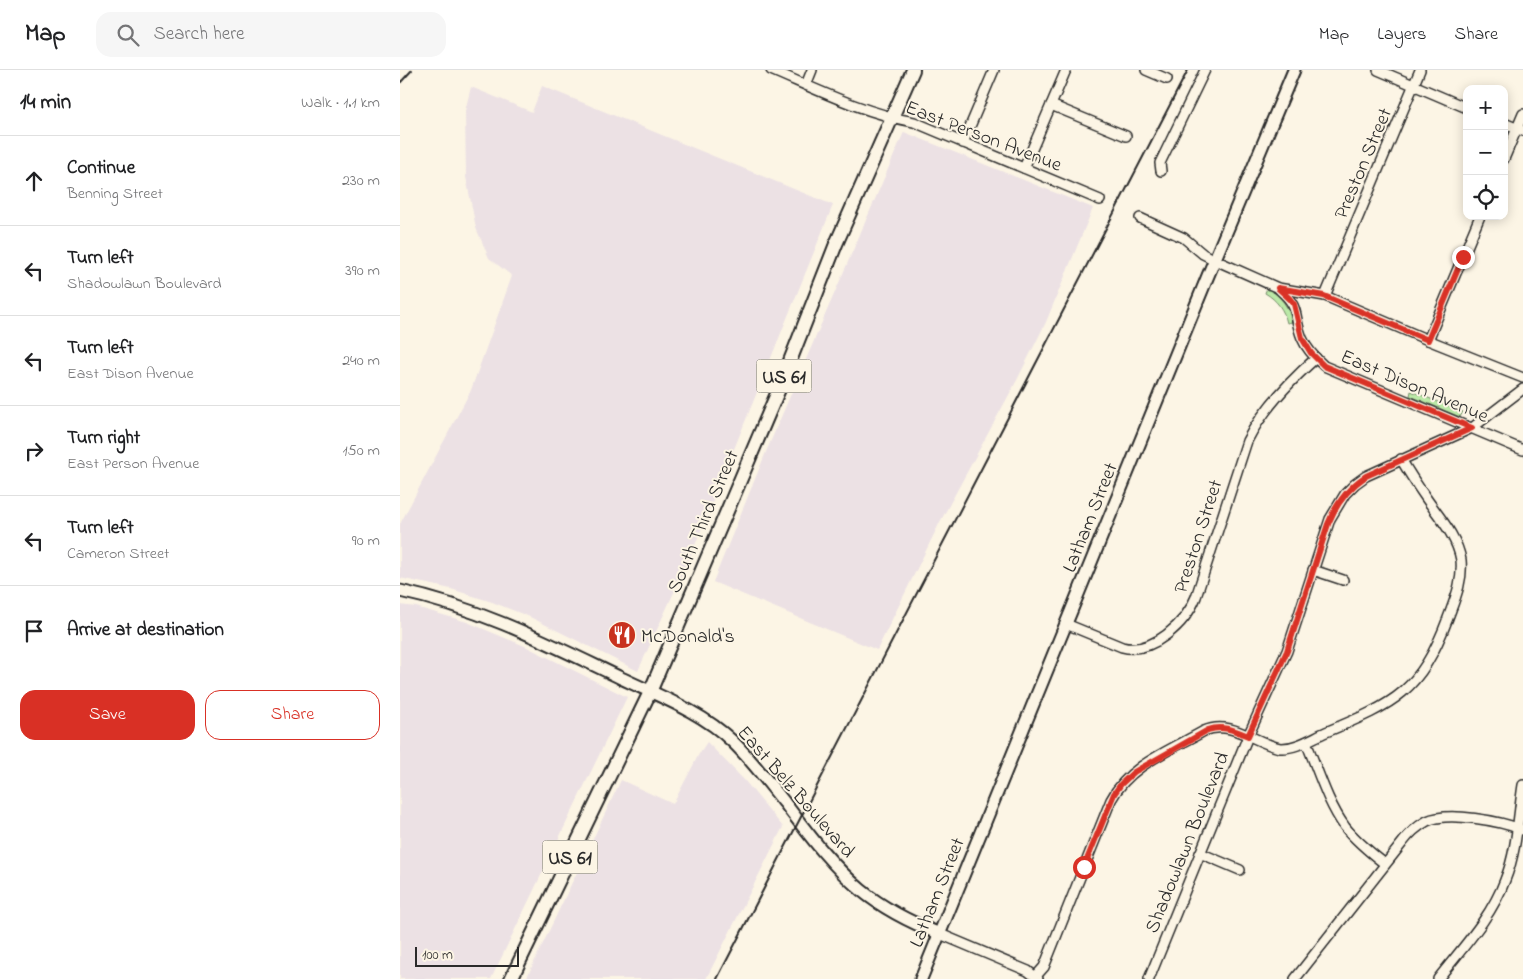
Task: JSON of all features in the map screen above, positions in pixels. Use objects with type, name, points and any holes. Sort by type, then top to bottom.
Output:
[{"type":"main road","name":"South Third Street","points":[[511,979],[650,692],[779,389],[836,244],[913,70]]},
{"type":"street","name":"East Person Avenue","points":[[772,70],[869,111],[914,122],[1100,200]]},
{"type":"street","points":[[806,84],[812,70]]},
{"type":"street","points":[[963,143],[994,70]]},
{"type":"street","points":[[1024,168],[1066,70]]},
{"type":"street","points":[[1146,70],[1167,79]]},
{"type":"street","points":[[1161,171],[1160,163],[1204,70]]},
{"type":"street","name":"Latham Street","points":[[921,979],[1294,70]]},
{"type":"street","points":[[1378,70],[1463,106]]},
{"type":"street","name":"Preston Street","points":[[1324,296],[1420,70]]},
{"type":"street","points":[[1051,104],[1126,136]]},
{"type":"street","points":[[1508,151],[1520,130],[1523,114]]},
{"type":"street","points":[[1508,125],[1520,130]]},
{"type":"street","points":[[1140,218],[1184,238],[1203,254],[1278,288],[1324,296],[1523,378]]},
{"type":"street","points":[[1428,340],[1478,220]]},
{"type":"street","name":"East Dison Avenue","points":[[1278,288],[1294,304],[1302,338],[1316,358],[1330,369],[1523,450]]},
{"type":"street","name":"Preston Street","points":[[1066,624],[1122,647],[1131,648],[1153,642],[1179,625],[1190,611],[1196,597],[1247,441],[1256,424],[1272,403],[1316,358]]},
{"type":"street","name":"Shadowlawn Boulevard","points":[[1149,979],[1248,736],[1287,651],[1330,519],[1345,494],[1366,476],[1472,428],[1523,389]]},
{"type":"street","points":[[940,934],[1028,971],[1037,978],[1044,968],[1111,800],[1124,780],[1138,768],[1208,730],[1219,727],[1229,728],[1280,748],[1289,747],[1306,742],[1376,711],[1405,692],[1422,672],[1435,652],[1459,590],[1461,566],[1456,545],[1450,532],[1401,459]]},
{"type":"street","points":[[1313,570],[1343,580]]},
{"type":"street","name":"East Belz Boulevard","points":[[400,591],[460,606],[506,624],[650,692],[716,727],[733,742],[760,772],[833,863],[862,891],[911,922],[940,934]]},
{"type":"street","points":[[1306,742],[1341,820],[1356,839],[1385,864]]},
{"type":"street","points":[[1438,979],[1495,903],[1509,869],[1520,829],[1523,785]]},
{"type":"street","points":[[1295,979],[1407,836],[1420,825],[1432,819],[1448,816],[1502,823],[1520,829]]},
{"type":"street","points":[[1200,853],[1240,870]]},
{"type":"shaded area","points":[[542,86],[833,205],[691,555],[638,671],[530,617],[492,602],[451,589],[400,578],[400,524],[471,390],[512,276],[489,258],[476,228],[466,177],[465,111],[471,87],[532,112]]},
{"type":"shaded area","points":[[904,132],[1093,208],[1046,322],[1017,380],[940,522],[877,650],[713,582],[766,452]]},
{"type":"shaded area","points":[[400,605],[416,607],[467,622],[527,647],[627,697],[491,979],[400,979]]},
{"type":"shaded area","points":[[707,742],[745,781],[783,827],[706,979],[526,979],[621,780],[673,804]]},
{"type":"green space","points":[[1267,288],[1284,302],[1292,322],[1287,323],[1279,306],[1265,293]]},
{"type":"green space","points":[[1411,391],[1463,412],[1460,417],[1410,396]]},
{"type":"railway","points":[[400,83],[412,70]]},
{"type":"railway","points":[[717,979],[1188,70]]},
{"type":"place","name":"McDonald's","points":[[622,635]]},
{"type":"route","points":[[1084,867],[1114,794],[1124,780],[1134,772],[1208,730],[1219,727],[1229,728],[1248,736],[1287,651],[1328,524],[1345,494],[1366,476],[1472,428],[1324,366],[1307,348],[1302,338],[1294,304],[1278,288],[1324,296],[1428,340],[1463,257]]}]
